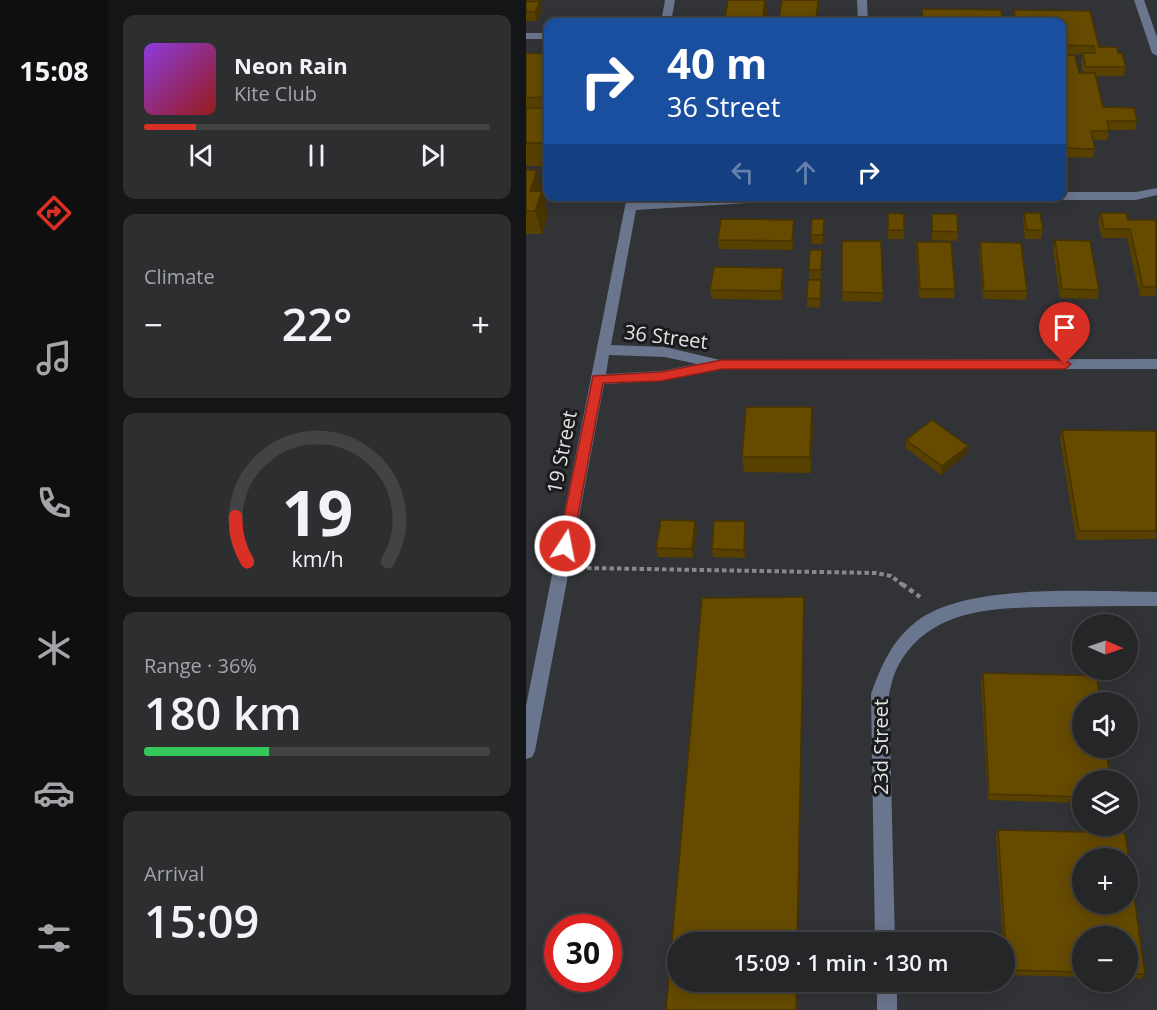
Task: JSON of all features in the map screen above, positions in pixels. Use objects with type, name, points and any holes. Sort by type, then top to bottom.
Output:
[{"type":"street","points":[[667,18],[670,0]]},
{"type":"street","points":[[862,0],[863,18]]},
{"type":"street","points":[[1139,0],[1156,53]]},
{"type":"street","points":[[526,36],[544,36]]},
{"type":"street","points":[[1066,196],[1136,196],[1156,191]]},
{"type":"street","points":[[632,201],[693,204],[719,201]]},
{"type":"street","name":"19 Street","points":[[526,751],[632,201]]},
{"type":"street","name":"36 Street","points":[[604,350],[665,352],[722,364]]},
{"type":"street","name":"36 Street","points":[[598,379],[661,376],[722,364],[1156,364]]},
{"type":"street","name":"23d Street","points":[[885,932],[880,694],[892,660],[899,651],[914,633],[943,613],[969,604],[997,600],[1156,599]]},
{"type":"street","points":[[887,992],[887,1010]]},
{"type":"path","points":[[561,567],[876,573],[891,576],[943,613]]},
{"type":"building","points":[[728,0],[765,0],[763,18],[725,18]]},
{"type":"building","points":[[782,0],[818,0],[816,18],[779,18]]},
{"type":"building","points":[[526,1],[540,2],[535,12],[526,12]]},
{"type":"building","points":[[922,9],[1001,10],[1002,18],[923,18]]},
{"type":"building","points":[[1014,10],[1090,11],[1099,47],[1117,47],[1118,53],[1122,53],[1126,67],[1086,67],[1082,53],[1095,53],[1094,46],[1066,45],[1066,18],[1015,18]]},
{"type":"building","points":[[526,53],[544,54],[544,95],[526,98]]},
{"type":"building","points":[[1066,55],[1075,55],[1079,73],[1095,73],[1103,107],[1134,108],[1137,121],[1107,121],[1109,131],[1091,131],[1095,149],[1066,148]]},
{"type":"building","points":[[526,108],[544,108],[544,143],[526,143]]},
{"type":"building","points":[[526,170],[537,170],[530,191],[542,191],[535,211],[526,211]]},
{"type":"building","points":[[888,213],[904,214],[904,230],[888,230]]},
{"type":"building","points":[[1024,213],[1040,213],[1043,230],[1027,230]]},
{"type":"building","points":[[1101,213],[1126,213],[1128,220],[1156,220],[1156,287],[1143,287],[1130,229],[1104,229]]},
{"type":"building","points":[[932,214],[957,214],[958,232],[932,231]]},
{"type":"building","points":[[721,219],[794,220],[792,241],[718,240]]},
{"type":"building","points":[[812,219],[824,219],[823,235],[811,235]]},
{"type":"building","points":[[1055,240],[1090,241],[1099,290],[1062,289]]},
{"type":"building","points":[[842,241],[881,241],[883,293],[842,292]]},
{"type":"building","points":[[917,242],[951,242],[955,289],[920,289]]},
{"type":"building","points":[[980,242],[1021,243],[1027,291],[984,291]]},
{"type":"building","points":[[810,250],[822,250],[821,270],[809,270]]},
{"type":"building","points":[[714,267],[783,268],[781,291],[710,290]]},
{"type":"building","points":[[808,280],[821,280],[820,299],[807,298]]},
{"type":"building","points":[[746,407],[812,407],[810,457],[742,457]]},
{"type":"building","points":[[932,420],[968,446],[942,466],[906,440]]},
{"type":"building","points":[[1062,430],[1156,431],[1156,531],[1079,531]]},
{"type":"building","points":[[661,520],[695,521],[692,549],[656,548]]},
{"type":"building","points":[[714,521],[745,521],[744,550],[712,549]]},
{"type":"building","points":[[804,597],[797,932],[673,932],[702,598]]},
{"type":"building","points":[[983,673],[1072,675],[1072,680],[1097,680],[1099,692],[1072,692],[1072,758],[1107,758],[1109,770],[1072,770],[1072,797],[989,794]]},
{"type":"building","points":[[998,830],[1072,832],[1072,836],[1125,836],[1127,848],[1072,848],[1072,914],[1136,914],[1145,974],[1138,974],[1138,926],[1072,926],[1072,972],[1015,970],[1015,932],[1005,932]]},
{"type":"building","points":[[668,992],[797,992],[796,1010],[666,1010]]},
{"type":"route","points":[[565,546],[598,379],[661,376],[692,372],[722,364],[1065,364]]}]
